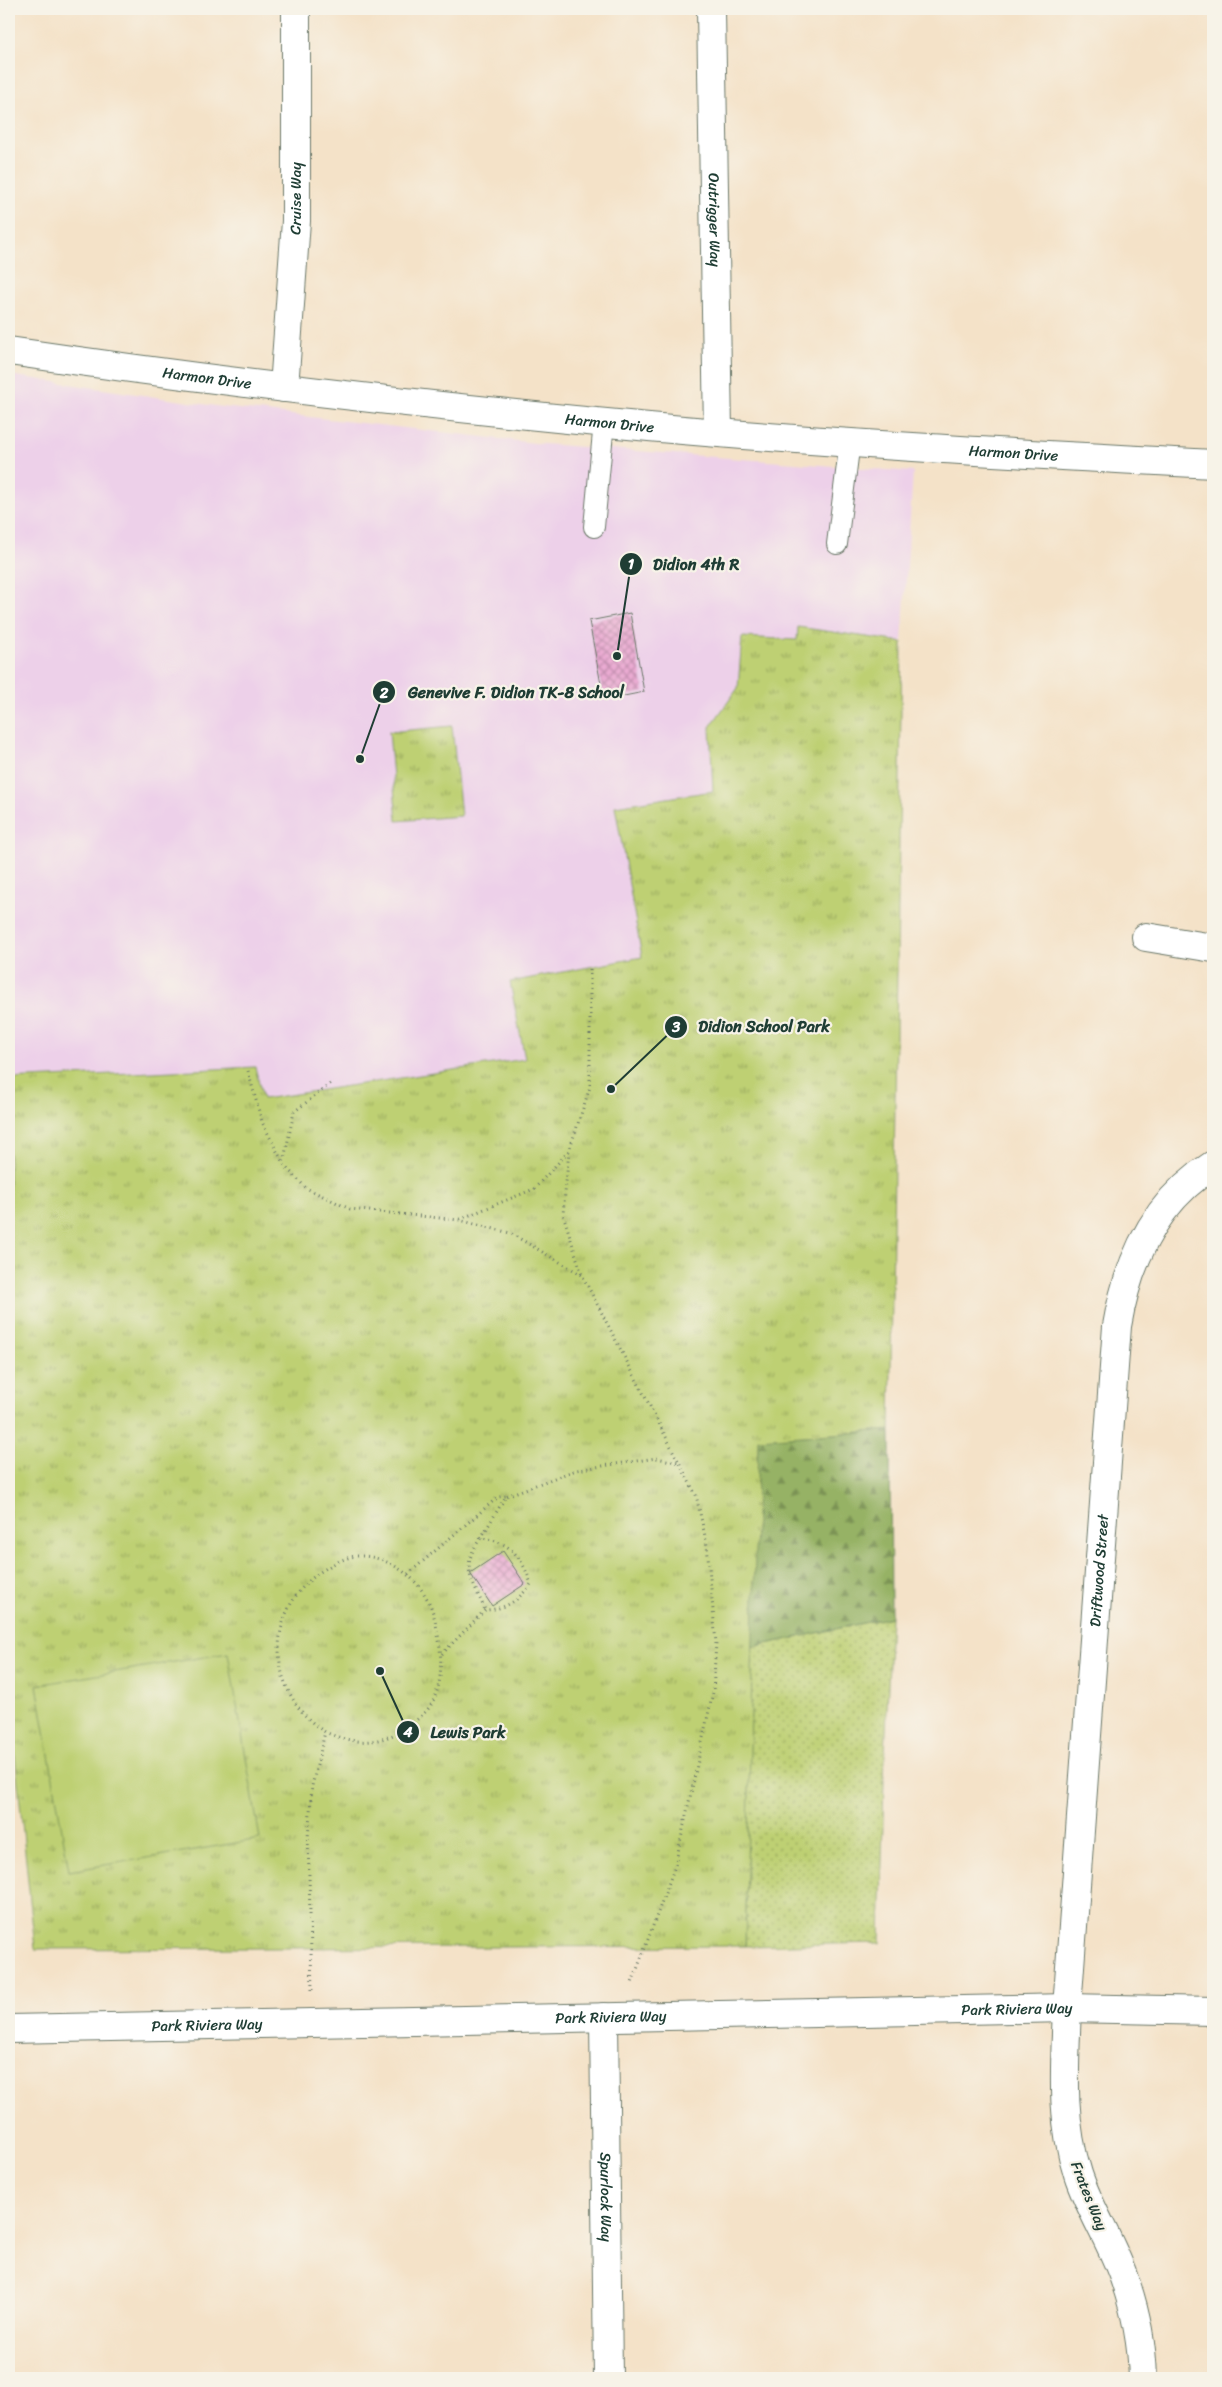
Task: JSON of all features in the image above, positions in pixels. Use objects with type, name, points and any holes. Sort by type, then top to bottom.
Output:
[{"type":"street","name":"Cruise Way","points":[[284,388],[296,221],[296,9]]},
{"type":"street","name":"Outrigger Way","points":[[711,9],[718,432]]},
{"type":"street","name":"Harmon Drive","points":[[9,352],[284,388],[604,422],[718,432],[1213,464]]},
{"type":"street","points":[[1146,937],[1213,948]]},
{"type":"street","name":"Driftwood Street","points":[[1067,2008],[1117,1326],[1129,1273],[1146,1235],[1176,1195],[1213,1165]]},
{"type":"street","name":"Park Riviera Way","points":[[9,2029],[1067,2008],[1213,2011]]},
{"type":"street","name":"Frates Way","points":[[1067,2008],[1063,2089],[1068,2132],[1078,2174],[1125,2280],[1137,2322],[1142,2378]]},
{"type":"street","name":"Spurlock Way","points":[[608,2378],[612,2017]]},
{"type":"lane","points":[[594,527],[604,422]]},
{"type":"lane","points":[[837,544],[850,441]]},
{"type":"path","points":[[590,969],[590,1087],[569,1151],[563,1214],[582,1275],[696,1495],[706,1545],[716,1643],[713,1692],[675,1866],[612,2017]]},
{"type":"path","points":[[248,1071],[262,1122],[283,1164],[306,1188],[350,1208],[459,1220],[510,1233],[582,1275]]},
{"type":"path","points":[[283,1164],[294,1112],[330,1084]]},
{"type":"path","points":[[459,1220],[534,1189],[569,1151]]},
{"type":"path","points":[[408,1574],[498,1497],[506,1496],[576,1470],[656,1458],[681,1463]]},
{"type":"path","points":[[485,1610],[467,1563],[473,1548],[506,1496]]},
{"type":"path","points":[[441,1654],[485,1610],[500,1609],[522,1597],[530,1584],[528,1574],[510,1546],[496,1540],[481,1538]]},
{"type":"path","points":[[358,1556],[371,1558],[408,1574],[426,1595],[441,1654],[441,1670],[432,1703],[416,1721],[395,1735],[358,1743],[325,1732],[300,1712],[292,1700],[282,1669],[279,1636],[282,1623],[291,1603],[310,1580],[348,1558],[358,1556]]},
{"type":"path","points":[[312,2023],[312,1936],[308,1838],[312,1786],[325,1732]]},
{"type":"shaded area","points":[[9,375],[222,407],[543,444],[913,472],[902,642],[798,627],[797,640],[742,638],[738,688],[710,727],[713,791],[615,806],[642,957],[510,982],[525,1059],[263,1099],[255,1067],[9,1079]]},
{"type":"green space","points":[[798,627],[902,642],[890,1430],[758,1439],[745,1946],[35,1949],[9,1696],[9,1079],[255,1067],[263,1099],[525,1059],[510,982],[642,957],[615,806],[713,791],[710,727],[738,688],[742,637],[797,640]]},
{"type":"green space","points":[[452,726],[461,816],[397,821],[389,732]]},
{"type":"green space","points":[[890,1430],[891,1617],[752,1647],[758,1439]]},
{"type":"green space","points":[[891,1617],[884,1779],[880,1943],[745,1946],[752,1647]]},
{"type":"green space","points":[[228,1653],[260,1839],[69,1871],[37,1685]]},
{"type":"building","points":[[630,613],[644,692],[604,700],[589,621]]},
{"type":"building","points":[[503,1551],[525,1584],[492,1606],[470,1573]]},
{"type":"place","name":"Didion 4th R","points":[[617,656]]},
{"type":"place","name":"Genevive F. Didion TK-8 School","points":[[360,759]]},
{"type":"place","name":"Didion School Park","points":[[611,1089]]},
{"type":"place","name":"Lewis Park","points":[[380,1671]]}]
